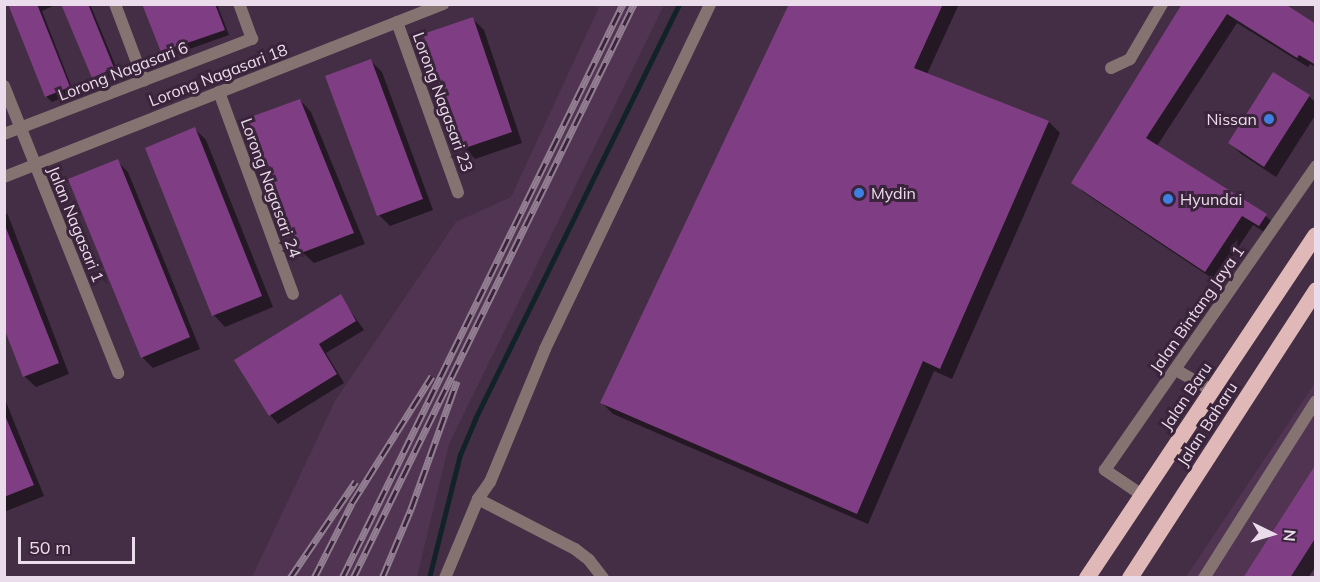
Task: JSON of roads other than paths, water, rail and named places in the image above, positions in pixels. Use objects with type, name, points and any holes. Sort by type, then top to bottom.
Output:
[{"type":"highway","name":"Jalan Baru","points":[[1087,578],[1316,235]]},
{"type":"highway","name":"Jalan Baharu","points":[[1130,578],[1316,290]]},
{"type":"street","points":[[114,4],[144,81]]},
{"type":"street","name":"Lorong Nagasari 6","points":[[4,134],[252,39],[239,4]]},
{"type":"street","name":"Lorong Nagasari 18","points":[[4,177],[443,4]]},
{"type":"street","points":[[445,578],[478,499],[490,482],[545,349],[710,4]]},
{"type":"street","points":[[1111,68],[1130,59],[1162,4]]},
{"type":"street","name":"Lorong Nagasari 23","points":[[397,22],[458,192]]},
{"type":"street","name":"Jalan Nagasari 1","points":[[4,86],[118,374]]},
{"type":"street","name":"Lorong Nagasari 24","points":[[219,92],[293,294]]},
{"type":"street","name":"Jalan Bintang Jaya 1","points":[[1142,495],[1105,470],[1316,166]]},
{"type":"street","points":[[1176,370],[1211,390]]},
{"type":"street","points":[[1204,578],[1316,401]]},
{"type":"street","points":[[478,499],[574,549],[589,560],[603,578]]},
{"type":"waterway","points":[[429,578],[460,455],[475,419],[679,4]]},
{"type":"railway","points":[[342,578],[623,4]]},
{"type":"railway","points":[[353,578],[634,4]]},
{"type":"railway","points":[[314,578],[352,503],[432,376]]},
{"type":"railway","points":[[382,578],[411,509],[457,381]]},
{"type":"railway","points":[[290,578],[356,481]]},
{"type":"place","name":"Nissan","points":[[1269,119]]},
{"type":"place","name":"Mydin","points":[[859,193]]},
{"type":"place","name":"Hyundai","points":[[1168,199]]}]
